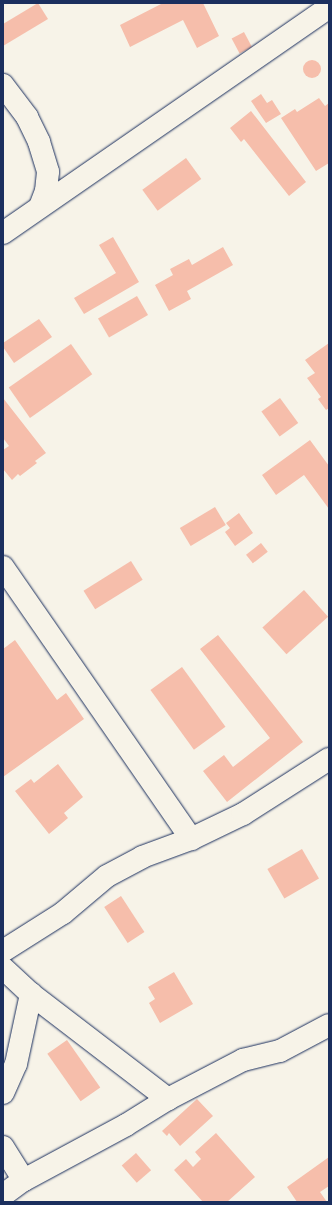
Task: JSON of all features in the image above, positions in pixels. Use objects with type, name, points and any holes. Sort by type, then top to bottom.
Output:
[{"type":"street","points":[[3,233],[329,7]]},
{"type":"street","points":[[3,84],[27,117],[39,142],[48,172],[46,191],[40,207]]},
{"type":"street","points":[[3,567],[191,839]]},
{"type":"street","points":[[3,951],[63,913],[107,876],[142,857],[191,839],[243,814],[329,759]]},
{"type":"street","points":[[3,968],[31,994],[168,1099]]},
{"type":"street","points":[[3,1093],[16,1064],[31,994]]},
{"type":"street","points":[[3,1195],[24,1180],[126,1125],[168,1099],[243,1060],[280,1051],[329,1025]]},
{"type":"street","points":[[3,1147],[24,1180]]},
{"type":"building","points":[[38,3],[48,19],[3,46],[3,24]]},
{"type":"building","points":[[163,3],[203,3],[219,36],[197,48],[183,20],[130,47],[120,25]]},
{"type":"building","points":[[244,32],[252,47],[240,54],[232,39]]},
{"type":"building","points":[[312,60],[318,63],[321,69],[318,75],[312,78],[306,75],[303,69],[306,63]]},
{"type":"building","points":[[261,94],[267,103],[272,100],[281,114],[266,123],[251,101]]},
{"type":"building","points":[[319,98],[325,106],[329,103],[329,163],[316,171],[281,118],[295,109],[297,112]]},
{"type":"building","points":[[251,111],[306,182],[289,196],[244,139],[241,142],[230,128]]},
{"type":"building","points":[[186,158],[201,179],[158,211],[142,190]]},
{"type":"building","points":[[113,237],[139,282],[84,314],[74,298],[116,273],[99,245]]},
{"type":"building","points":[[223,247],[233,265],[187,291],[191,299],[169,311],[155,285],[173,275],[170,269],[189,259],[192,265]]},
{"type":"building","points":[[137,296],[148,315],[109,338],[98,318]]},
{"type":"building","points":[[39,319],[52,337],[14,363],[3,347],[3,343]]},
{"type":"building","points":[[329,343],[329,408],[326,410],[318,399],[321,397],[307,378],[315,373],[305,360]]},
{"type":"building","points":[[71,344],[92,374],[30,418],[9,388]]},
{"type":"building","points":[[3,398],[46,453],[35,461],[37,463],[20,476],[18,474],[12,480],[3,469],[3,450],[9,446],[3,438]]},
{"type":"building","points":[[280,398],[298,423],[280,437],[261,412]]},
{"type":"building","points":[[310,440],[329,466],[329,509],[304,475],[276,495],[262,475]]},
{"type":"building","points":[[215,507],[226,525],[191,546],[180,528]]},
{"type":"building","points":[[239,513],[253,533],[235,546],[225,532],[230,528],[226,523]]},
{"type":"building","points":[[261,543],[268,552],[253,563],[246,555]]},
{"type":"building","points":[[131,561],[143,580],[95,609],[84,591]]},
{"type":"building","points":[[304,590],[328,617],[286,654],[262,627]]},
{"type":"building","points":[[218,635],[303,742],[227,802],[203,771],[224,755],[233,767],[270,738],[200,649]]},
{"type":"building","points":[[15,640],[57,700],[66,693],[84,719],[3,777],[3,649]]},
{"type":"building","points":[[182,667],[225,727],[194,750],[150,690]]},
{"type":"building","points":[[58,764],[83,797],[64,813],[68,818],[49,834],[15,791],[31,779],[34,783]]},
{"type":"building","points":[[302,849],[319,878],[284,898],[267,869]]},
{"type":"building","points":[[121,896],[144,932],[128,943],[104,907]]},
{"type":"building","points":[[174,972],[193,1004],[160,1023],[149,1003],[155,999],[148,987]]},
{"type":"building","points":[[67,1040],[100,1088],[81,1101],[47,1054]]},
{"type":"building","points":[[197,1099],[213,1116],[180,1146],[169,1133],[167,1136],[162,1131]]},
{"type":"building","points":[[216,1133],[255,1177],[227,1202],[203,1202],[174,1170],[186,1159],[193,1167],[201,1159],[195,1152]]},
{"type":"building","points":[[136,1153],[151,1170],[137,1183],[122,1165]]},
{"type":"building","points":[[329,1157],[329,1186],[320,1192],[327,1202],[297,1202],[287,1187]]}]
